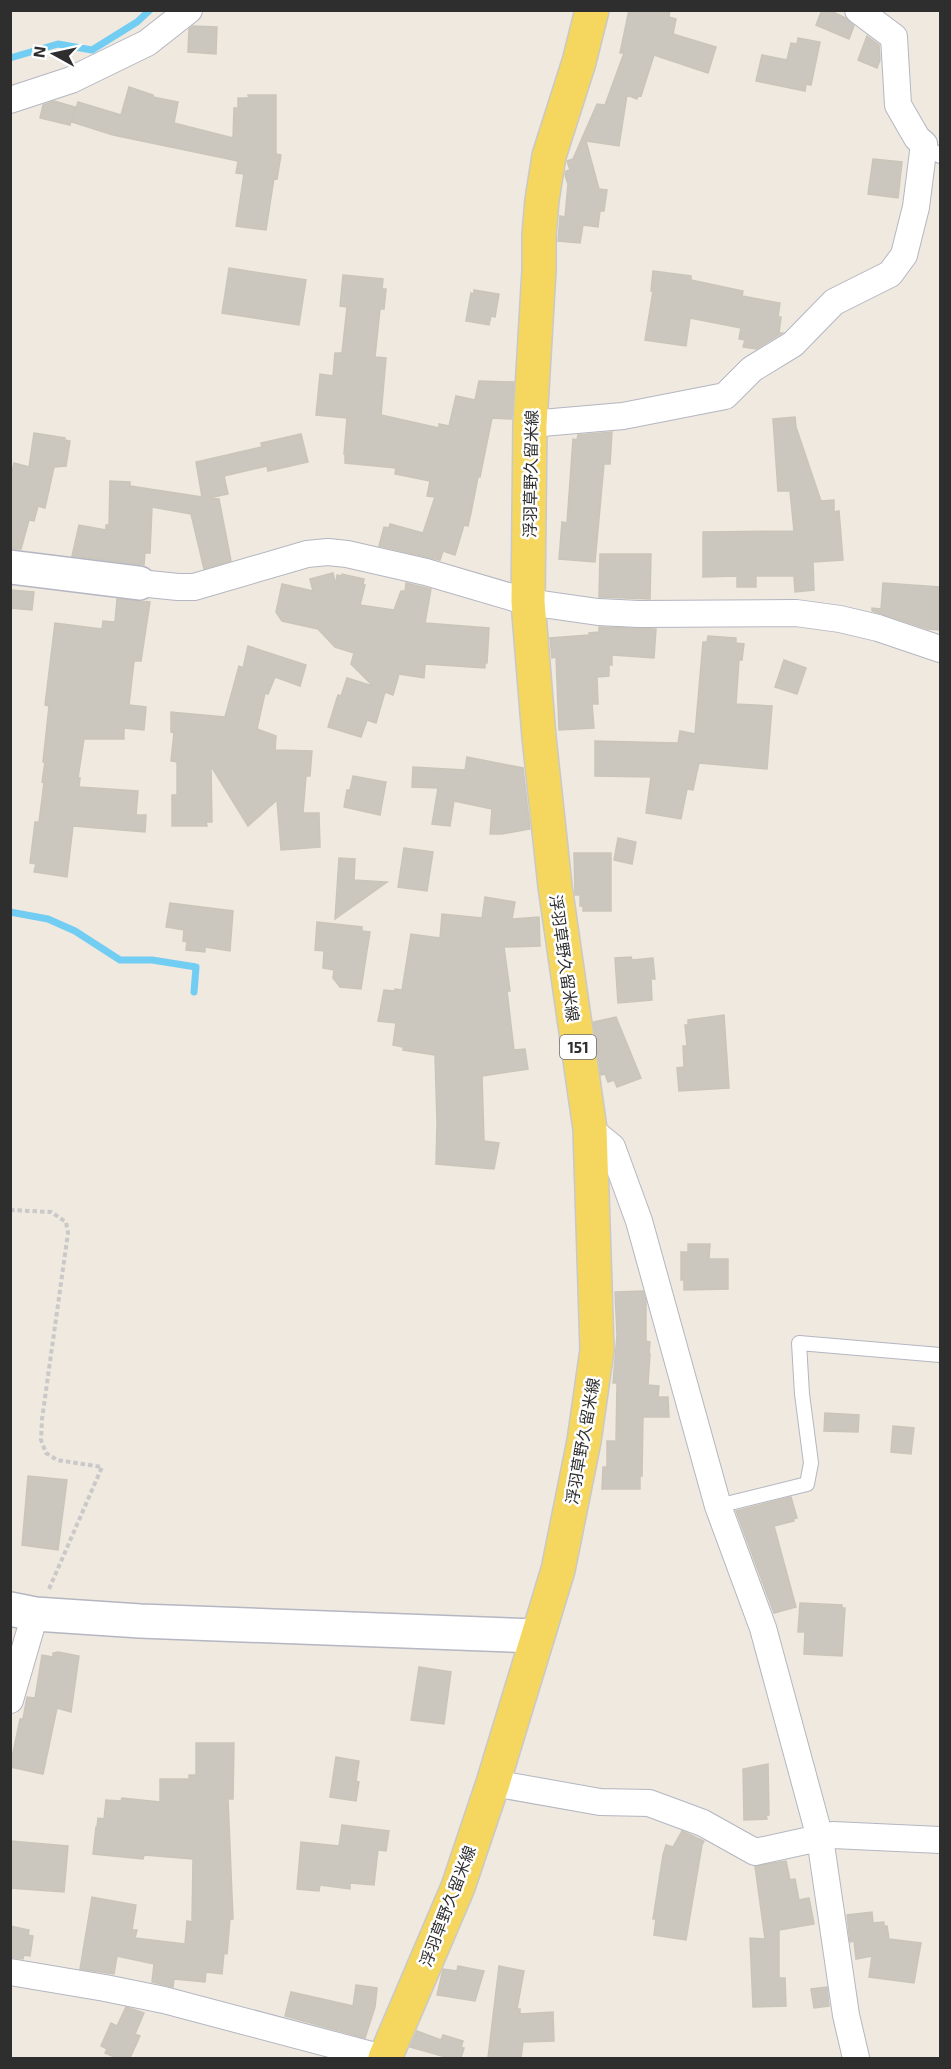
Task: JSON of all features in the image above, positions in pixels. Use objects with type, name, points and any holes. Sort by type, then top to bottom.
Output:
[{"type":"main road","name":"浮羽草野久留米線","points":[[384,2058],[458,1887],[493,1783],[558,1570],[584,1441],[597,1350],[590,1129],[554,874],[539,737],[528,602],[530,424],[542,200],[549,156],[579,62],[592,10]]},
{"type":"street","points":[[10,100],[71,80],[147,43],[189,10]]},
{"type":"street","points":[[530,424],[623,416],[724,396],[752,369],[793,344],[834,302],[890,274],[904,255],[932,150],[917,138],[898,105],[894,36],[858,10]]},
{"type":"street","points":[[10,567],[178,588],[194,587],[308,554],[328,552],[347,554],[426,572],[528,602],[598,612],[639,614],[796,613],[840,619],[878,628],[940,649]]},
{"type":"street","points":[[590,1129],[612,1148],[639,1221],[718,1506],[763,1628],[819,1839],[846,2014],[856,2058]]},
{"type":"street","points":[[10,1700],[23,1611],[140,1621],[537,1636]]},
{"type":"street","points":[[493,1783],[600,1802],[649,1803],[703,1823],[755,1852],[833,1835],[940,1840]]},
{"type":"street","points":[[10,1972],[164,2000],[384,2058]]},
{"type":"lane","points":[[718,1506],[807,1484],[811,1463],[802,1394],[799,1343],[940,1354]]},
{"type":"path","points":[[10,1210],[51,1212],[66,1222],[68,1233],[41,1440],[46,1453],[57,1460],[102,1467],[46,1596],[23,1611]]},
{"type":"building","points":[[629,10],[670,10],[669,17],[676,19],[673,34],[716,47],[708,73],[654,55],[641,96],[638,95],[637,99],[627,95],[619,146],[586,141],[599,189],[607,190],[604,211],[600,211],[598,227],[583,225],[580,243],[558,241],[560,216],[565,217],[568,184],[565,175],[566,171],[570,170],[567,161],[573,159],[597,104],[605,105],[624,53],[620,53]]},
{"type":"building","points":[[822,10],[829,10],[846,18],[854,26],[849,39],[816,25]]},
{"type":"building","points":[[193,26],[217,27],[216,54],[188,52],[189,29]]},
{"type":"building","points":[[867,36],[879,45],[880,60],[877,68],[858,60]]},
{"type":"building","points":[[798,38],[820,42],[811,85],[806,84],[805,91],[756,81],[762,55],[787,60],[791,43],[797,44]]},
{"type":"building","points":[[129,87],[153,95],[153,97],[178,102],[174,123],[233,138],[234,108],[238,108],[238,98],[249,98],[248,95],[276,95],[276,154],[281,155],[277,179],[274,178],[266,230],[236,226],[244,174],[236,173],[238,161],[113,135],[72,122],[78,102],[121,115]]},
{"type":"building","points":[[54,101],[75,107],[70,125],[40,118],[43,105]]},
{"type":"building","points":[[873,159],[902,162],[898,198],[868,194]]},
{"type":"building","points":[[229,268],[306,280],[299,325],[222,313]]},
{"type":"building","points":[[653,271],[691,276],[691,280],[743,291],[742,296],[780,303],[779,333],[782,333],[756,349],[743,347],[745,340],[739,339],[741,328],[690,318],[686,346],[645,340],[653,291],[651,291]]},
{"type":"building","points":[[343,275],[383,279],[382,289],[386,289],[384,309],[380,309],[375,357],[386,358],[381,415],[439,428],[439,424],[449,426],[456,396],[475,400],[479,381],[514,382],[512,419],[492,418],[468,526],[464,525],[455,555],[443,551],[440,560],[379,546],[384,527],[389,528],[390,524],[423,533],[435,497],[427,496],[430,481],[395,474],[396,468],[345,463],[347,418],[316,415],[320,374],[333,376],[335,353],[342,353],[347,307],[340,306]]},
{"type":"building","points":[[474,290],[499,294],[495,317],[491,316],[489,325],[466,321],[471,293],[474,294]]},
{"type":"building","points":[[795,417],[796,427],[821,501],[834,500],[834,512],[839,511],[843,560],[813,562],[814,590],[795,592],[794,576],[756,576],[756,587],[737,587],[737,576],[703,577],[703,532],[794,531],[790,491],[778,491],[773,419]]},
{"type":"building","points":[[612,432],[610,464],[604,464],[595,562],[559,559],[562,522],[567,523],[573,439],[577,440],[578,435]]},
{"type":"building","points":[[34,433],[65,438],[70,441],[66,466],[54,467],[45,508],[38,506],[34,521],[29,520],[21,549],[10,549],[10,479],[14,463],[29,467]]},
{"type":"building","points":[[301,434],[308,462],[268,471],[267,466],[224,476],[228,494],[209,498],[219,499],[231,561],[204,569],[191,514],[152,507],[150,553],[145,553],[144,565],[72,556],[79,525],[106,530],[106,525],[109,525],[110,481],[130,482],[130,486],[202,497],[196,462],[262,447],[261,443]]},
{"type":"building","points":[[600,554],[651,554],[650,599],[599,597]]},
{"type":"building","points":[[333,573],[336,585],[337,575],[364,579],[363,585],[365,585],[360,605],[394,610],[401,591],[405,591],[406,583],[431,589],[425,623],[489,628],[485,668],[425,664],[424,678],[399,674],[393,695],[385,692],[376,723],[367,720],[361,737],[328,727],[338,695],[341,696],[347,678],[373,686],[351,664],[354,653],[335,647],[318,629],[282,621],[276,612],[282,584],[313,591],[310,579]]},
{"type":"building","points":[[883,583],[940,587],[940,630],[928,629],[872,611],[872,608],[881,609]]},
{"type":"building","points":[[10,590],[34,592],[32,610],[10,608]]},
{"type":"building","points":[[117,599],[150,602],[141,661],[134,661],[129,705],[146,707],[144,730],[124,728],[124,739],[84,739],[78,778],[80,778],[79,787],[138,791],[136,815],[146,815],[145,832],[73,826],[67,877],[34,872],[36,864],[30,863],[35,822],[39,822],[44,783],[42,782],[45,762],[43,762],[49,706],[45,705],[55,623],[102,629],[103,621],[115,622]]},
{"type":"building","points":[[599,627],[656,629],[654,658],[612,655],[609,676],[597,677],[598,704],[592,704],[594,728],[559,730],[556,657],[552,658],[550,638],[589,635],[589,633],[599,632]]},
{"type":"building","points":[[708,636],[736,638],[736,643],[744,644],[742,660],[739,660],[736,704],[772,706],[767,769],[699,763],[693,790],[687,789],[681,819],[646,813],[651,777],[595,776],[595,741],[678,743],[680,731],[695,734],[703,642],[707,642]]},
{"type":"building","points":[[248,646],[306,665],[300,686],[275,677],[268,694],[265,693],[257,729],[276,736],[275,750],[312,751],[310,776],[306,776],[303,813],[319,813],[320,847],[281,850],[277,800],[248,826],[211,766],[212,822],[206,822],[207,826],[172,826],[172,795],[177,795],[177,762],[171,761],[174,733],[171,732],[171,712],[225,717],[239,666],[243,668]]},
{"type":"building","points":[[784,660],[806,668],[797,694],[775,687]]},
{"type":"building","points":[[467,757],[523,768],[530,829],[490,834],[492,809],[454,801],[450,826],[432,824],[438,788],[412,787],[413,767],[465,770]]},
{"type":"building","points":[[353,776],[386,782],[380,815],[344,807],[347,790],[350,790]]},
{"type":"building","points":[[618,838],[636,842],[632,864],[614,860]]},
{"type":"building","points":[[404,848],[433,852],[427,891],[398,887]]},
{"type":"building","points":[[574,853],[611,853],[611,911],[583,911],[583,906],[580,906],[580,895],[575,895]]},
{"type":"building","points":[[339,858],[355,859],[354,880],[387,882],[335,919]]},
{"type":"building","points":[[485,897],[515,902],[512,919],[539,917],[540,946],[504,947],[514,1050],[525,1049],[528,1069],[482,1076],[484,1141],[499,1143],[494,1169],[436,1164],[435,1055],[403,1050],[403,1047],[393,1045],[396,1023],[378,1021],[384,990],[402,990],[411,934],[440,938],[442,914],[482,918]]},
{"type":"building","points":[[170,903],[233,911],[230,951],[205,947],[205,952],[186,950],[187,942],[183,941],[184,930],[166,927]]},
{"type":"building","points":[[317,922],[362,927],[362,931],[370,932],[361,989],[340,987],[333,978],[334,970],[323,968],[324,951],[315,950]]},
{"type":"building","points":[[631,957],[632,960],[653,958],[655,979],[651,979],[652,1000],[618,1003],[615,958]]},
{"type":"building","points":[[724,1015],[729,1088],[679,1091],[677,1068],[684,1067],[683,1046],[687,1046],[685,1025],[688,1025],[688,1020]]},
{"type":"building","points":[[616,1017],[641,1078],[617,1087],[614,1080],[608,1082],[605,1074],[601,1075],[593,1022]]},
{"type":"building","points":[[688,1244],[710,1244],[709,1259],[728,1259],[728,1289],[684,1290],[684,1280],[681,1280],[681,1252],[688,1252]]},
{"type":"building","points":[[643,1291],[646,1301],[646,1341],[650,1342],[648,1385],[659,1386],[658,1397],[668,1397],[669,1417],[643,1417],[640,1489],[602,1489],[603,1467],[607,1467],[607,1441],[616,1441],[617,1383],[613,1383],[617,1335],[615,1292]]},
{"type":"building","points":[[825,1413],[859,1415],[858,1432],[824,1431]]},
{"type":"building","points":[[893,1426],[914,1428],[911,1454],[891,1452]]},
{"type":"building","points":[[28,1476],[67,1480],[58,1550],[22,1545]]},
{"type":"building","points":[[791,1497],[797,1518],[793,1519],[794,1521],[774,1526],[796,1607],[774,1613],[736,1511]]},
{"type":"building","points":[[800,1603],[842,1605],[842,1608],[845,1608],[842,1656],[804,1654],[805,1632],[798,1632]]},
{"type":"building","points":[[53,1653],[79,1656],[71,1712],[57,1708],[43,1774],[10,1767],[27,1697],[35,1698],[42,1655],[53,1657]]},
{"type":"building","points":[[419,1667],[451,1672],[444,1724],[411,1720]]},
{"type":"building","points":[[196,1743],[234,1743],[233,1799],[228,1799],[233,1919],[230,1919],[227,1954],[224,1953],[222,1974],[206,1972],[205,1982],[174,1979],[173,1987],[152,1982],[154,1964],[117,1956],[114,1974],[80,1969],[92,1897],[136,1905],[132,1930],[137,1930],[135,1938],[185,1944],[187,1921],[192,1922],[193,1859],[144,1855],[143,1859],[93,1854],[98,1818],[104,1819],[106,1800],[121,1801],[122,1798],[160,1802],[160,1779],[189,1779],[189,1775],[196,1775]]},
{"type":"building","points":[[336,1757],[359,1761],[356,1801],[330,1797]]},
{"type":"building","points":[[768,1764],[769,1815],[766,1815],[767,1819],[744,1820],[743,1769]]},
{"type":"building","points":[[342,1825],[389,1831],[386,1851],[378,1850],[374,1885],[350,1883],[350,1889],[320,1885],[319,1891],[297,1889],[301,1842],[339,1846]]},
{"type":"building","points":[[682,1831],[704,1841],[686,1940],[654,1935],[656,1919],[653,1919],[666,1845],[673,1847]]},
{"type":"building","points":[[10,1841],[68,1846],[64,1892],[10,1888]]},
{"type":"building","points":[[786,1861],[790,1880],[795,1879],[799,1900],[809,1898],[814,1924],[779,1930],[779,1978],[785,1978],[786,2006],[753,2007],[750,1938],[765,1939],[755,1866]]},
{"type":"building","points":[[872,1912],[873,1923],[884,1922],[884,1926],[887,1926],[889,1939],[921,1943],[914,1983],[869,1977],[872,1956],[856,1959],[854,1941],[850,1942],[847,1915]]},
{"type":"building","points":[[10,1926],[29,1930],[28,1935],[33,1936],[30,1956],[24,1955],[23,1959],[10,1957]]},
{"type":"building","points":[[458,1966],[484,1971],[475,2001],[437,1995],[443,1969],[457,1971]]},
{"type":"building","points":[[499,1966],[524,1971],[517,2009],[520,2009],[520,2014],[553,2012],[554,2041],[523,2042],[521,2058],[488,2058]]},
{"type":"building","points":[[356,1985],[377,1988],[375,2007],[365,2038],[285,2016],[291,1992],[353,2006]]},
{"type":"building","points":[[827,1987],[829,2006],[814,2008],[811,1989]]},
{"type":"building","points":[[126,2007],[144,2013],[135,2034],[140,2036],[130,2058],[117,2058],[105,2053],[107,2049],[101,2046],[111,2023],[117,2026]]},
{"type":"building","points":[[417,2031],[441,2040],[443,2035],[463,2041],[461,2047],[464,2048],[461,2058],[449,2058],[410,2047]]},
{"type":"waterway","points":[[10,58],[58,44],[92,50],[137,22],[150,10]]},
{"type":"waterway","points":[[10,912],[48,919],[75,931],[120,960],[152,960],[196,967],[194,992]]}]
